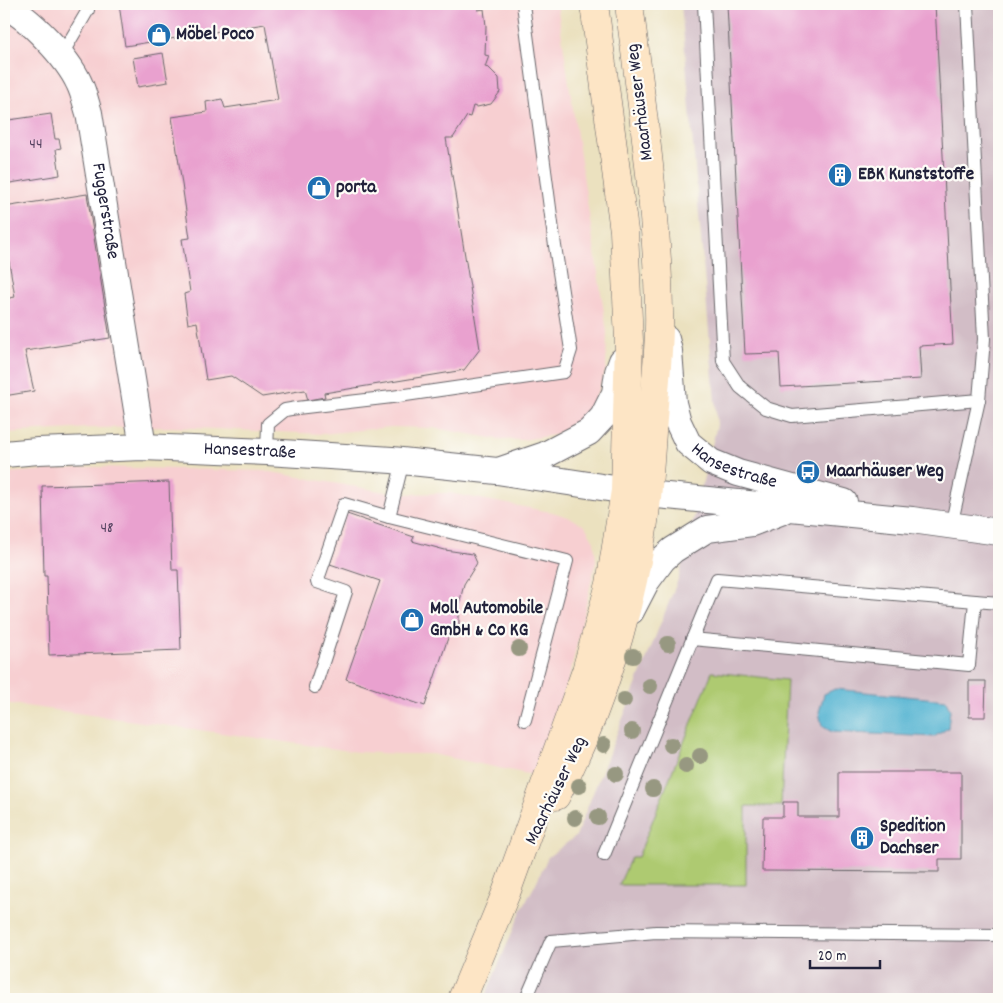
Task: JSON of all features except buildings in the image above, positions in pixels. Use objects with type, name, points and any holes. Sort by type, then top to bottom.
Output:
[{"type":"main road","name":"Maarhäuser Weg","points":[[506,893],[567,775],[596,707],[621,631],[640,550],[624,231],[594,4]]},
{"type":"main road","name":"Maarhäuser Weg","points":[[462,999],[506,893],[586,670],[636,493],[660,314],[651,178],[629,4]]},
{"type":"street","name":"Fuggerstraße","points":[[4,6],[12,9],[36,29],[61,56],[79,83],[89,113],[143,447]]},
{"type":"street","name":"Hansestraße","points":[[660,314],[669,352],[672,403],[688,443],[712,462],[738,473],[912,520]]},
{"type":"street","name":"Hansestraße","points":[[497,471],[544,455],[589,432],[603,417],[615,393],[618,372],[629,342]]},
{"type":"street","name":"Hansestraße","points":[[4,454],[143,447],[267,452],[403,461],[497,471],[636,493],[912,520],[999,532]]},
{"type":"street","name":"Hansestraße","points":[[621,631],[646,582],[663,559],[673,550],[707,529],[752,522],[789,509]]},
{"type":"lane","points":[[61,56],[88,10],[88,4]]},
{"type":"lane","points":[[267,452],[268,424],[285,410],[392,397],[564,372],[571,350],[555,246],[523,4]]},
{"type":"lane","points":[[704,4],[722,361],[740,387],[766,408],[792,416],[979,400]]},
{"type":"lane","points":[[951,526],[979,400],[984,339],[966,4]]},
{"type":"lane","points":[[389,517],[403,461]]},
{"type":"lane","points":[[315,687],[346,592],[317,582],[344,504],[567,561],[525,720]]},
{"type":"lane","points":[[604,855],[717,579],[999,604]]},
{"type":"lane","points":[[692,640],[969,665],[975,602]]},
{"type":"lane","points":[[526,999],[551,942],[656,932],[999,935]]},
{"type":"shaded area","points":[[4,4],[557,4],[607,332],[606,369],[591,405],[582,417],[555,435],[522,440],[497,439],[434,428],[391,427],[322,434],[172,427],[89,428],[4,433]]},
{"type":"shaded area","points":[[681,4],[999,4],[999,999],[484,999],[522,909],[548,857],[576,836],[679,577],[717,425]]},
{"type":"shaded area","points":[[94,467],[265,471],[397,494],[449,493],[556,513],[585,526],[594,541],[596,561],[569,679],[533,775],[432,754],[358,752],[4,703],[4,473]]},
{"type":"green space","points":[[712,672],[787,680],[781,806],[746,806],[746,885],[619,885],[631,857],[638,857]]},
{"type":"water","points":[[835,689],[946,700],[950,710],[948,728],[934,737],[832,732],[822,726],[819,712],[824,694]]},
{"type":"place","name":"Möbel Poco","points":[[159,35]]},
{"type":"place","name":"EBK Kunststoffe","points":[[840,175]]},
{"type":"place","name":"porta","points":[[319,188]]},
{"type":"place","name":"Maarhäuser Weg","points":[[808,472]]},
{"type":"place","name":"Moll Automobile GmbH & Co KG","points":[[412,620]]},
{"type":"place","name":"Spedition Dachser","points":[[862,838]]}]
